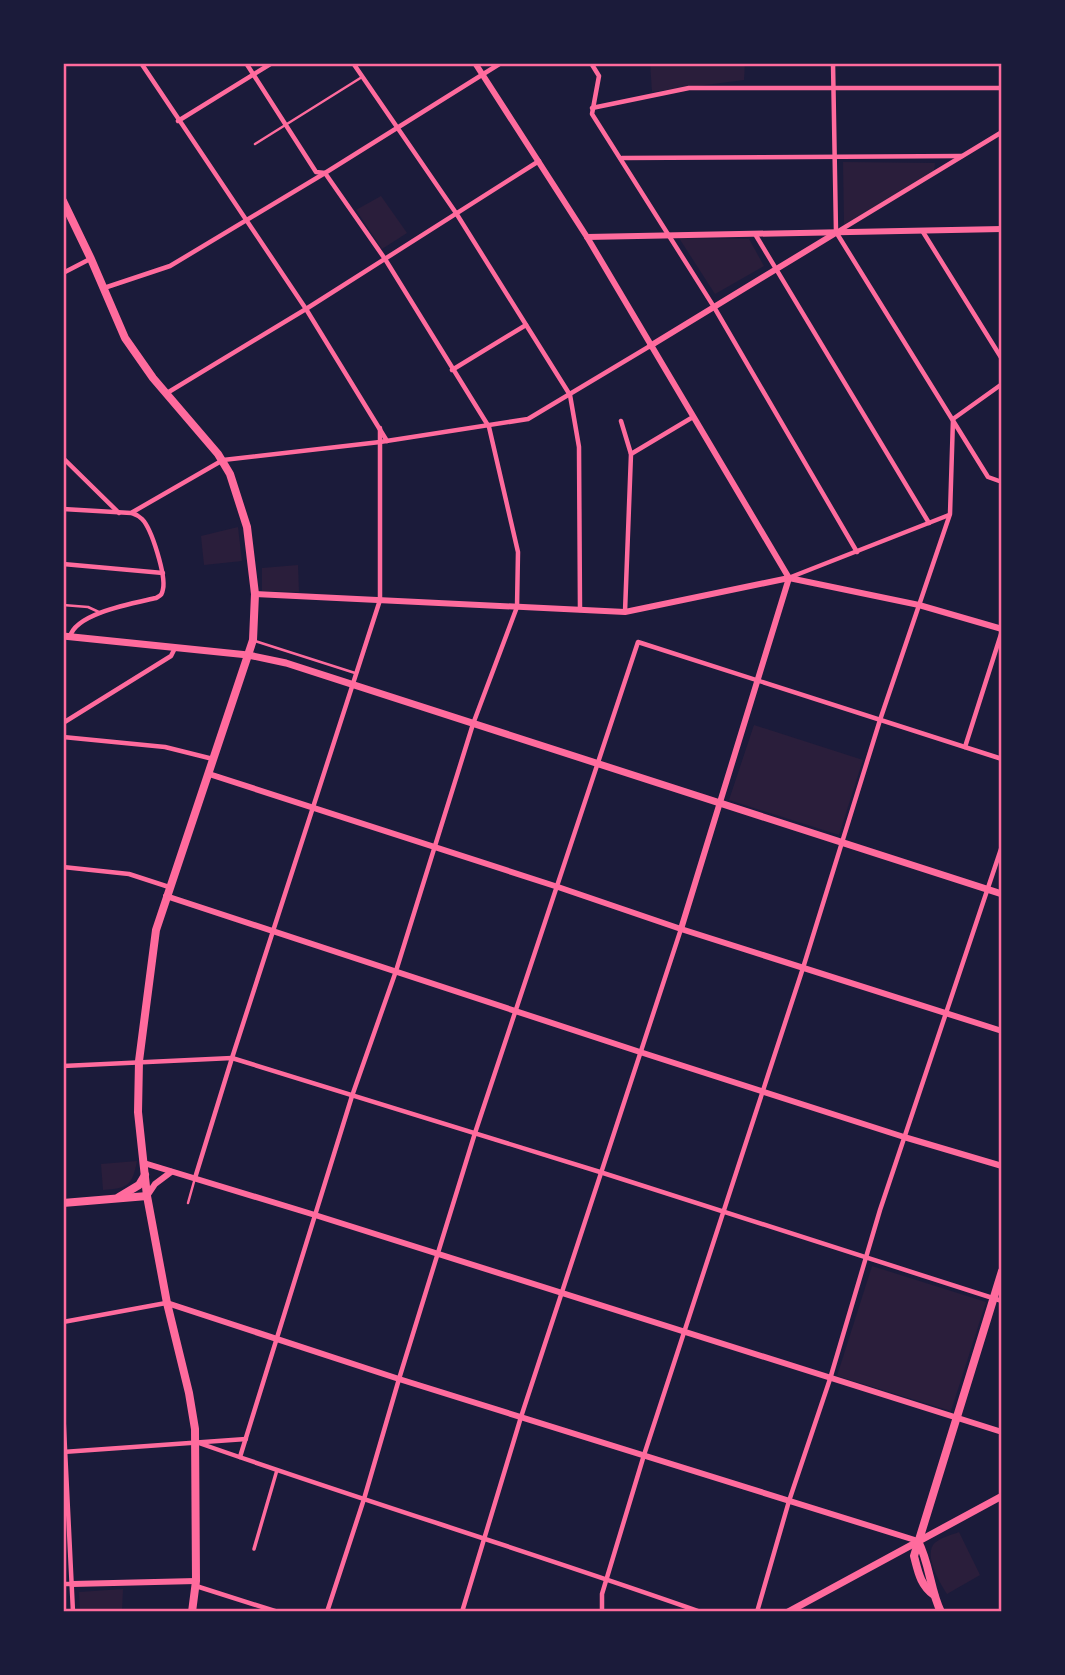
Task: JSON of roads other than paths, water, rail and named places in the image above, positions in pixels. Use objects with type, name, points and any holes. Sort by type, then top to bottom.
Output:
[{"type":"main road","points":[[63,201],[125,338],[166,394],[223,460],[247,527],[255,594],[253,640],[156,930],[139,1061],[138,1111],[148,1196],[167,1303],[189,1393],[195,1442],[196,1584],[192,1612]]},
{"type":"main road","points":[[66,637],[248,655],[286,663],[1002,894]]},
{"type":"main road","points":[[115,1199],[135,1189],[145,1175]]},
{"type":"main road","points":[[63,1203],[148,1196]]},
{"type":"main road","points":[[941,1612],[933,1595],[926,1590],[914,1556],[956,1417],[998,1300],[1002,1271]]},
{"type":"main road","points":[[788,1612],[1002,1496]]},
{"type":"street","points":[[141,63],[306,309],[387,441]]},
{"type":"street","points":[[246,63],[316,173],[325,173]]},
{"type":"street","points":[[178,121],[272,63]]},
{"type":"street","points":[[353,63],[456,213],[570,395],[579,447],[580,610]]},
{"type":"street","points":[[475,63],[587,237],[789,578],[919,604],[1002,630],[965,747]]},
{"type":"street","points":[[104,288],[170,266],[501,63]]},
{"type":"street","points":[[591,63],[599,76],[592,114],[714,307],[857,552]]},
{"type":"street","points":[[833,63],[836,232],[988,477],[1002,482]]},
{"type":"street","points":[[592,108],[689,88],[1002,88]]},
{"type":"street","points":[[131,513],[223,460],[380,442],[528,419],[1002,132]]},
{"type":"street","points":[[621,158],[962,156]]},
{"type":"street","points":[[166,394],[539,161]]},
{"type":"street","points":[[240,1457],[352,1096],[396,971],[473,724],[517,607],[518,552],[489,427],[385,259],[325,173]]},
{"type":"street","points":[[587,237],[1002,229]]},
{"type":"street","points":[[923,232],[1002,359]]},
{"type":"street","points":[[754,233],[929,523]]},
{"type":"street","points":[[63,273],[91,259]]},
{"type":"street","points":[[452,370],[526,324]]},
{"type":"street","points":[[953,419],[1002,384]]},
{"type":"street","points":[[631,454],[693,417]]},
{"type":"street","points":[[602,1612],[602,1594],[644,1455],[764,1090],[880,720],[950,514],[953,419]]},
{"type":"street","points":[[621,421],[631,454],[625,612]]},
{"type":"street","points":[[195,1178],[351,683],[380,600],[380,428]]},
{"type":"street","points":[[63,458],[120,513]]},
{"type":"street","points":[[63,509],[131,513],[141,518],[147,525],[163,573],[164,588],[156,598],[100,613],[74,628],[66,637]]},
{"type":"street","points":[[255,594],[625,612],[789,578],[950,514]]},
{"type":"street","points":[[63,564],[163,573]]},
{"type":"street","points":[[462,1612],[521,1417],[681,929],[789,578]]},
{"type":"street","points":[[327,1612],[475,1133],[638,642],[1002,759]]},
{"type":"street","points":[[63,723],[172,656],[176,647]]},
{"type":"street","points":[[63,737],[165,747],[214,759]]},
{"type":"street","points":[[209,774],[1002,1031]]},
{"type":"street","points":[[757,1612],[789,1501],[830,1379],[904,1137],[1002,846]]},
{"type":"street","points":[[63,867],[129,874],[273,931],[640,1052],[1002,1166]]},
{"type":"street","points":[[63,1066],[232,1058],[600,1172],[998,1300]]},
{"type":"street","points":[[144,1163],[1002,1432]]},
{"type":"street","points":[[148,1196],[155,1184],[171,1172]]},
{"type":"street","points":[[63,1322],[167,1303],[398,1379],[918,1541]]},
{"type":"street","points":[[63,1408],[73,1612]]},
{"type":"street","points":[[65,1451],[246,1439]]},
{"type":"street","points":[[195,1442],[607,1578],[701,1612]]},
{"type":"street","points":[[254,1549],[277,1470]]},
{"type":"street","points":[[63,1584],[196,1584],[278,1612]]},
{"type":"lane","points":[[255,144],[362,77]]},
{"type":"lane","points":[[63,605],[88,607],[100,613]]},
{"type":"lane","points":[[253,640],[355,673]]},
{"type":"lane","points":[[188,1203],[195,1178]]}]
